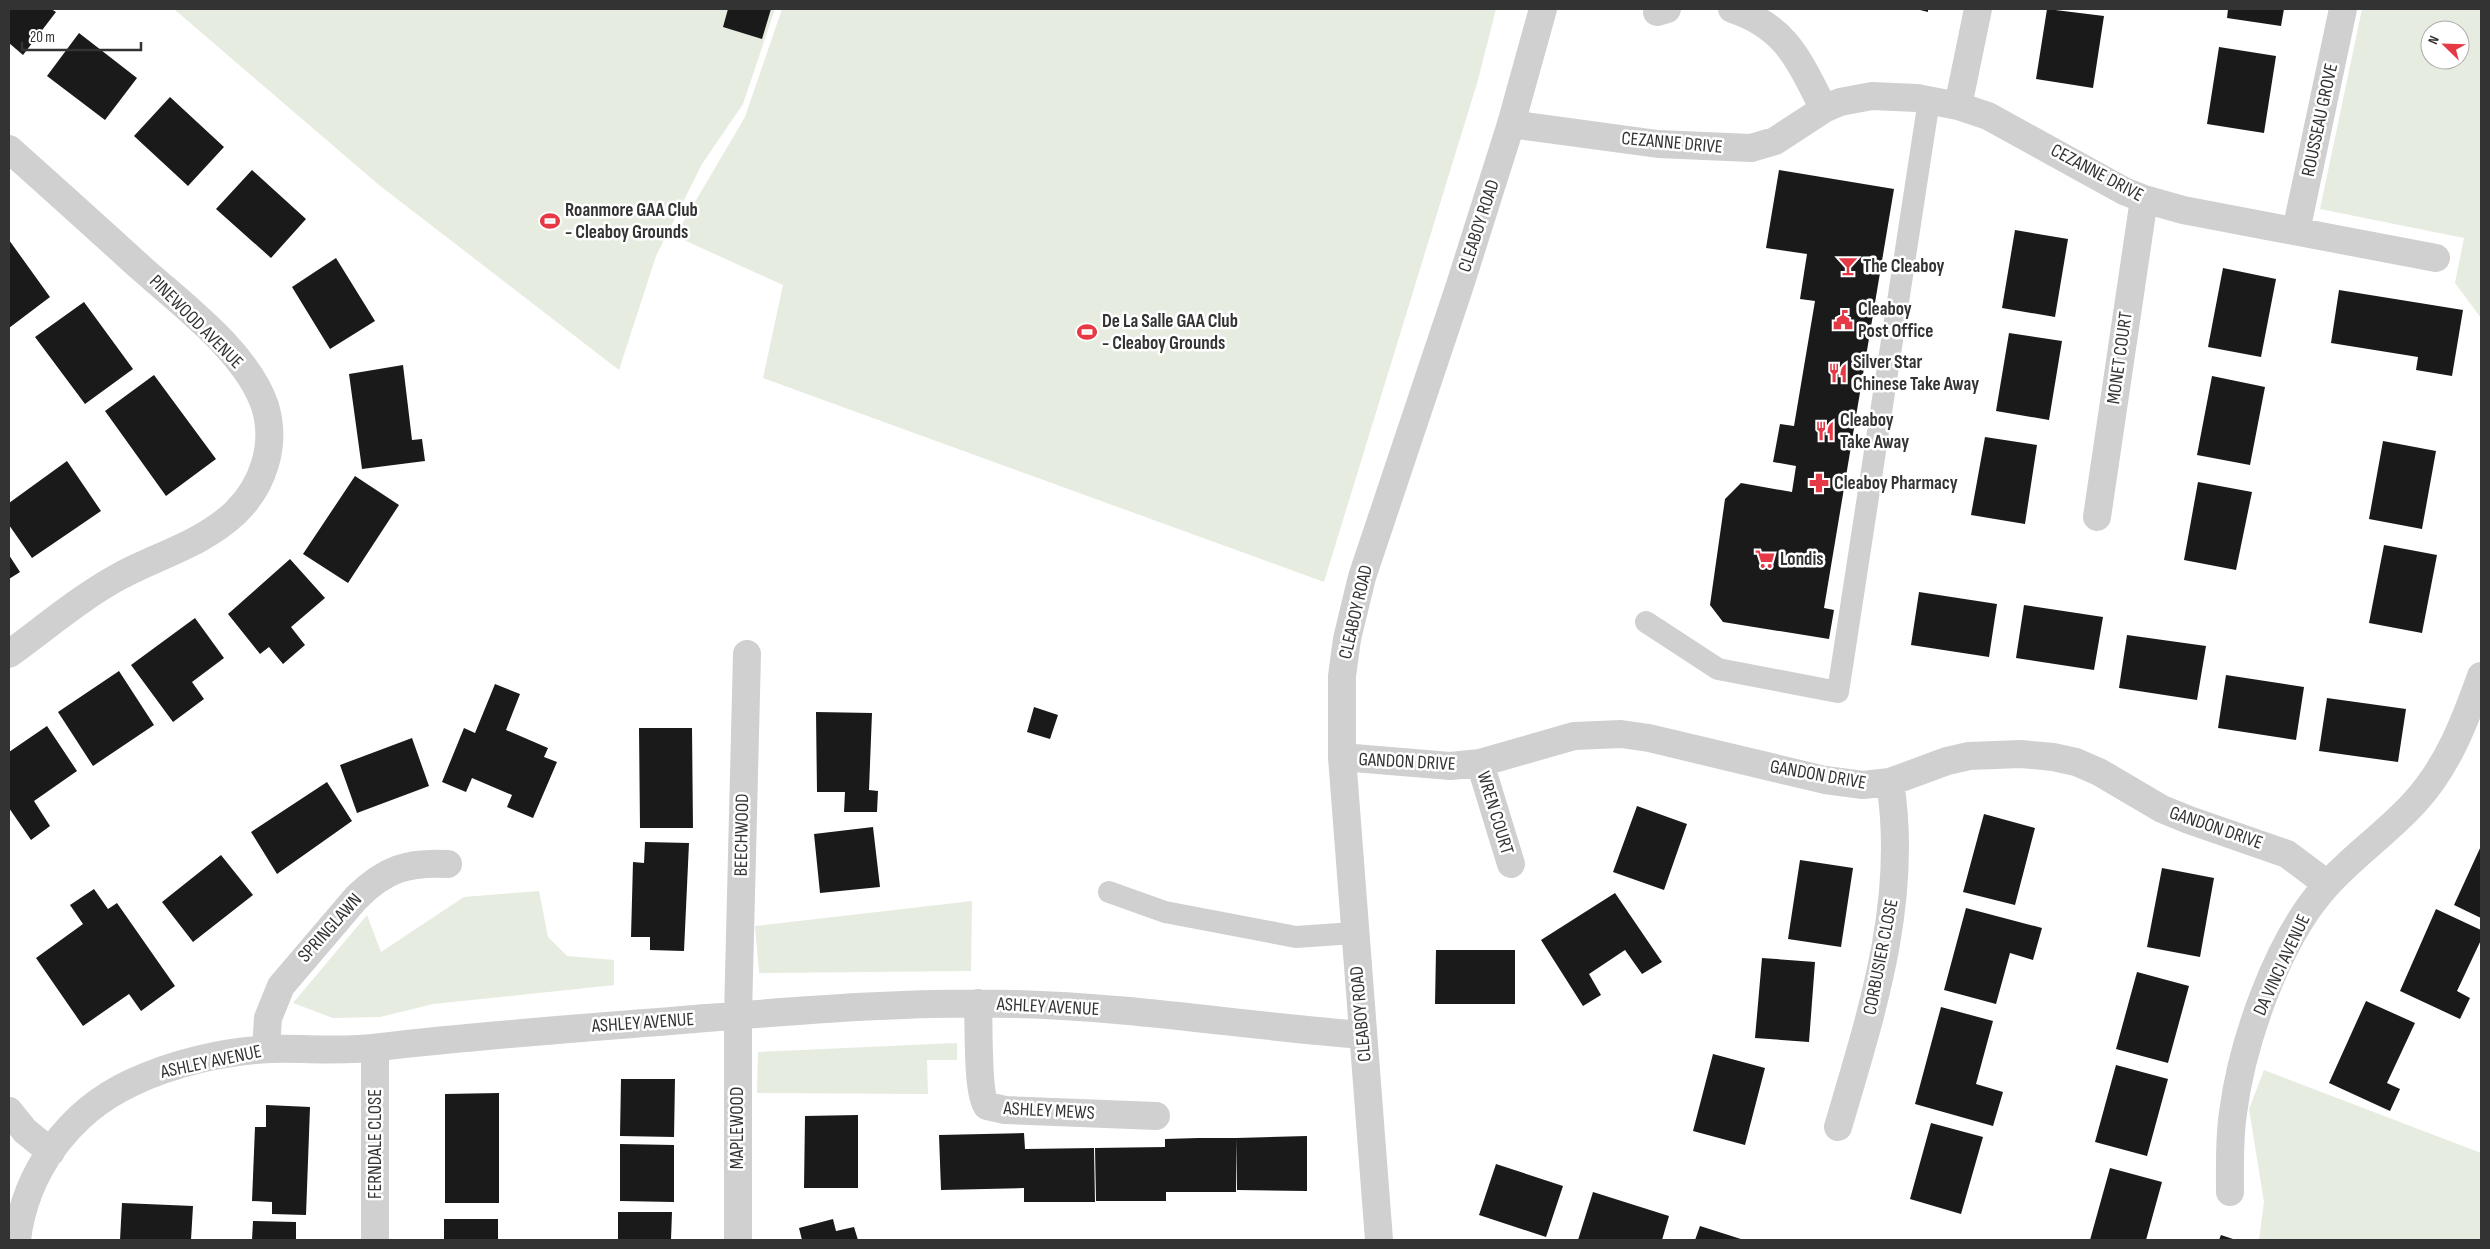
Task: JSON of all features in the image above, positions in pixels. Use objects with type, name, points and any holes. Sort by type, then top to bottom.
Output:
[{"type":"street","name":"CLEABOY ROAD","points":[[1379,1240],[1342,757],[1342,676],[1362,577],[1449,320],[1511,124],[1543,9]]},
{"type":"street","points":[[1732,9],[1760,20],[1776,32],[1790,47],[1824,109]]},
{"type":"street","points":[[1958,106],[1978,9]]},
{"type":"street","name":"ROUSSEAU GROVE","points":[[2296,231],[2344,9]]},
{"type":"street","name":"CEZANNE DRIVE","points":[[1511,124],[1658,144],[1750,148],[1775,142],[1824,109],[1840,102],[1872,96],[1929,100],[1958,106],[2004,123],[2144,200],[2183,210],[2436,258]]},
{"type":"street","name":"PINEWOOD AVENUE","points":[[9,149],[226,346],[257,388],[265,406],[270,439],[262,474],[252,493],[218,528],[201,539],[118,577],[9,654]]},
{"type":"street","name":"MONET COURT","points":[[2097,517],[2144,200]]},
{"type":"street","name":"BEECHWOOD","points":[[738,1015],[747,654]]},
{"type":"street","name":"DA VINCI AVENUE","points":[[2230,1192],[2232,1114],[2239,1075],[2251,1033],[2289,942],[2307,910],[2327,884],[2415,802],[2437,773],[2454,745],[2481,676]]},
{"type":"street","name":"GANDON DRIVE","points":[[1342,757],[1434,766],[1480,763],[1574,736],[1621,734],[1649,738],[1825,780],[1863,785],[1890,782],[1947,761],[1968,756],[2021,754],[2060,759],[2099,772],[2162,809],[2188,820],[2287,854],[2327,884]]},
{"type":"street","name":"WREN COURT","points":[[1480,763],[1510,864]]},
{"type":"street","name":"CORBUSIER CLOSE","points":[[1838,1128],[1874,1002],[1888,934],[1893,897],[1896,836],[1890,782]]},
{"type":"street","name":"SPRINGLAWN","points":[[266,1050],[268,1018],[281,986],[356,898],[368,886],[395,869],[428,863],[448,864]]},
{"type":"street","name":"ASHLEY AVENUE","points":[[17,1240],[20,1218],[28,1194],[51,1152],[73,1123],[92,1105],[132,1082],[184,1064],[266,1050],[375,1048],[470,1036],[839,1007],[978,1003],[1079,1007],[1363,1035]]},
{"type":"street","name":"ASHLEY MEWS","points":[[978,1003],[981,1085],[984,1104],[987,1106],[1005,1110],[1156,1116]]},
{"type":"street","name":"MAPLEWOOD","points":[[738,1015],[738,1240]]},
{"type":"street","name":"FERNDALE CLOSE","points":[[375,1048],[375,1240]]},
{"type":"street","points":[[9,1111],[25,1132],[51,1152]]},
{"type":"lane","points":[[1646,622],[1718,669],[1838,692],[1929,100]]},
{"type":"lane","points":[[1109,892],[1164,912],[1296,936],[1354,933]]},
{"type":"shaded area","name":"Roanmore GAA Club - Cleaboy Grounds","points":[[174,9],[775,9],[743,104],[702,164],[656,256],[619,370],[379,185]]},
{"type":"shaded area","name":"De La Salle GAA Club - Cleaboy Grounds","points":[[782,9],[1496,9],[1478,80],[1324,582],[763,378],[783,285],[675,236],[745,117]]},
{"type":"shaded area","points":[[2362,9],[2481,9],[2481,318],[2455,283],[2464,238],[2320,209]]},
{"type":"shaded area","points":[[539,891],[548,937],[567,956],[614,960],[614,985],[433,1004],[380,1017],[333,1018],[293,1003],[367,915],[381,952],[464,897]]},
{"type":"shaded area","points":[[972,901],[971,971],[759,973],[755,926]]},
{"type":"shaded area","points":[[957,1043],[957,1060],[927,1060],[928,1094],[757,1093],[758,1052]]},
{"type":"shaded area","points":[[2264,1070],[2481,1153],[2481,1240],[2259,1240],[2264,1202],[2249,1109]]},
{"type":"building","points":[[9,9],[51,9],[56,12],[23,55],[9,43]]},
{"type":"building","points":[[728,9],[771,9],[762,39],[723,27]]},
{"type":"building","points":[[1916,9],[1928,9],[1928,12]]},
{"type":"building","points":[[2047,9],[2104,16],[2093,88],[2036,79]]},
{"type":"building","points":[[2228,9],[2284,9],[2281,26],[2227,18]]},
{"type":"building","points":[[79,33],[137,78],[105,120],[47,76]]},
{"type":"building","points":[[2219,47],[2276,56],[2264,133],[2207,124]]},
{"type":"building","points":[[170,97],[224,147],[188,186],[134,136]]},
{"type":"building","points":[[252,170],[306,219],[271,258],[216,209]]},
{"type":"building","points":[[1779,170],[1894,189],[1824,608],[1834,610],[1829,639],[1723,622],[1710,605],[1725,499],[1741,483],[1792,492],[1796,466],[1773,462],[1780,424],[1794,426],[1815,301],[1800,299],[1807,254],[1766,248]]},
{"type":"building","points":[[2015,230],[2068,239],[2055,317],[2002,308]]},
{"type":"building","points":[[9,240],[50,297],[9,328]]},
{"type":"building","points":[[336,258],[375,321],[330,349],[292,287]]},
{"type":"building","points":[[2223,268],[2276,279],[2261,357],[2208,347]]},
{"type":"building","points":[[2339,290],[2463,310],[2452,376],[2416,370],[2418,357],[2331,343]]},
{"type":"building","points":[[84,302],[133,369],[85,404],[35,337]]},
{"type":"building","points":[[2009,333],[2062,341],[2049,420],[1996,411]]},
{"type":"building","points":[[403,365],[412,440],[422,439],[425,461],[362,469],[349,374]]},
{"type":"building","points":[[154,375],[216,459],[166,496],[105,411]]},
{"type":"building","points":[[2212,376],[2265,387],[2250,465],[2197,455]]},
{"type":"building","points":[[1985,437],[2037,445],[2025,524],[1971,515]]},
{"type":"building","points":[[2383,441],[2436,451],[2422,529],[2369,519]]},
{"type":"building","points":[[67,461],[101,511],[32,558],[9,525],[9,503]]},
{"type":"building","points":[[355,476],[399,505],[348,583],[303,554]]},
{"type":"building","points":[[2198,482],[2252,492],[2236,570],[2184,560]]},
{"type":"building","points":[[2384,545],[2437,555],[2422,633],[2369,623]]},
{"type":"building","points":[[9,555],[20,572],[9,579]]},
{"type":"building","points":[[290,559],[325,598],[291,627],[305,645],[283,664],[269,647],[260,654],[228,614]]},
{"type":"building","points":[[1919,592],[1997,604],[1989,657],[1911,645]]},
{"type":"building","points":[[2024,605],[2103,617],[2094,670],[2016,658]]},
{"type":"building","points":[[195,618],[224,658],[192,682],[204,699],[173,722],[131,665]]},
{"type":"building","points":[[2127,635],[2206,646],[2197,700],[2119,688]]},
{"type":"building","points":[[119,671],[154,725],[93,766],[58,712]]},
{"type":"building","points":[[2226,675],[2304,687],[2296,740],[2218,728]]},
{"type":"building","points":[[495,684],[520,694],[506,730],[548,748],[544,757],[557,762],[533,818],[507,807],[512,795],[472,778],[466,792],[442,782],[464,728],[475,733]]},
{"type":"building","points":[[2327,698],[2406,709],[2398,762],[2319,751]]},
{"type":"building","points":[[1034,707],[1058,715],[1050,739],[1027,732]]},
{"type":"building","points":[[816,712],[872,713],[869,790],[878,791],[877,812],[844,812],[845,792],[817,792]]},
{"type":"building","points":[[47,726],[77,771],[34,801],[50,826],[31,840],[9,808],[9,752]]},
{"type":"building","points":[[639,728],[692,728],[693,828],[640,828]]},
{"type":"building","points":[[412,738],[429,786],[357,813],[340,765]]},
{"type":"building","points":[[327,782],[352,821],[277,874],[251,832]]},
{"type":"building","points":[[1637,806],[1687,824],[1664,890],[1613,872]]},
{"type":"building","points":[[1984,814],[2035,828],[2015,905],[1963,892]]},
{"type":"building","points":[[873,827],[880,887],[820,893],[814,834]]},
{"type":"building","points":[[645,842],[689,843],[684,951],[650,950],[650,937],[631,937],[633,862],[644,863]]},
{"type":"building","points":[[2481,846],[2481,918],[2454,905]]},
{"type":"building","points":[[221,855],[253,895],[193,942],[162,902]]},
{"type":"building","points":[[1800,860],[1853,868],[1841,947],[1788,939]]},
{"type":"building","points":[[2162,868],[2214,878],[2200,957],[2147,947]]},
{"type":"building","points":[[94,889],[108,909],[117,903],[175,986],[141,1011],[129,994],[83,1026],[36,958],[83,924],[70,905]]},
{"type":"building","points":[[1615,893],[1662,962],[1642,974],[1625,950],[1589,974],[1601,995],[1583,1006],[1541,940]]},
{"type":"building","points":[[1966,908],[2042,928],[2033,960],[2010,953],[1996,1004],[1944,990]]},
{"type":"building","points":[[2436,909],[2481,930],[2481,940],[2457,991],[2470,998],[2460,1019],[2400,991]]},
{"type":"building","points":[[1436,950],[1515,950],[1515,1004],[1435,1004]]},
{"type":"building","points":[[1762,958],[1815,962],[1809,1042],[1755,1038]]},
{"type":"building","points":[[2137,972],[2189,986],[2168,1063],[2116,1049]]},
{"type":"building","points":[[2366,1001],[2415,1023],[2387,1083],[2400,1089],[2390,1111],[2329,1083]]},
{"type":"building","points":[[1941,1007],[1993,1021],[1976,1084],[2003,1092],[1993,1126],[1915,1104]]},
{"type":"building","points":[[1713,1054],[1765,1068],[1745,1145],[1693,1131]]},
{"type":"building","points":[[2116,1065],[2168,1079],[2147,1156],[2095,1142]]},
{"type":"building","points":[[621,1079],[675,1079],[674,1137],[620,1136]]},
{"type":"building","points":[[499,1093],[499,1203],[445,1203],[445,1094]]},
{"type":"building","points":[[266,1105],[310,1107],[306,1215],[272,1214],[272,1202],[252,1201],[255,1127],[266,1127]]},
{"type":"building","points":[[858,1115],[858,1188],[804,1188],[805,1116]]},
{"type":"building","points":[[1931,1123],[1983,1137],[1961,1214],[1910,1199]]},
{"type":"building","points":[[1024,1133],[1025,1149],[1094,1148],[1095,1202],[1024,1202],[1024,1188],[941,1190],[939,1135]]},
{"type":"building","points":[[1307,1136],[1307,1191],[1237,1190],[1236,1138]]},
{"type":"building","points":[[1236,1138],[1236,1192],[1166,1192],[1166,1201],[1096,1201],[1095,1148],[1165,1147],[1165,1139]]},
{"type":"building","points":[[620,1144],[674,1145],[674,1202],[620,1201]]},
{"type":"building","points":[[1496,1164],[1563,1186],[1546,1237],[1479,1215]]},
{"type":"building","points":[[2110,1168],[2162,1182],[2146,1240],[2090,1240]]},
{"type":"building","points":[[1593,1192],[1669,1216],[1662,1240],[1578,1240]]},
{"type":"building","points":[[122,1203],[193,1206],[191,1240],[120,1240]]},
{"type":"building","points":[[618,1212],[672,1212],[671,1240],[618,1240]]},
{"type":"building","points":[[444,1219],[498,1219],[498,1240],[444,1240]]},
{"type":"building","points":[[833,1219],[836,1231],[854,1227],[858,1240],[802,1240],[799,1228]]},
{"type":"building","points":[[253,1221],[296,1222],[296,1240],[252,1240]]},
{"type":"building","points":[[1700,1226],[1744,1240],[1695,1240]]},
{"type":"building","points":[[2221,1235],[2236,1240],[2219,1240]]},
{"type":"place","name":"Roanmore GAA Club - Cleaboy Grounds","points":[[550,221]]},
{"type":"place","name":"The Cleaboy","points":[[1848,266]]},
{"type":"place","name":"Cleaboy Post Office","points":[[1843,320]]},
{"type":"place","name":"De La Salle GAA Club - Cleaboy Grounds","points":[[1087,332]]},
{"type":"place","name":"Silver Star Chinese Take Away","points":[[1838,373]]},
{"type":"place","name":"Cleaboy Take Away","points":[[1825,431]]},
{"type":"place","name":"Cleaboy Pharmacy","points":[[1819,483]]},
{"type":"place","name":"Londis","points":[[1765,559]]}]
